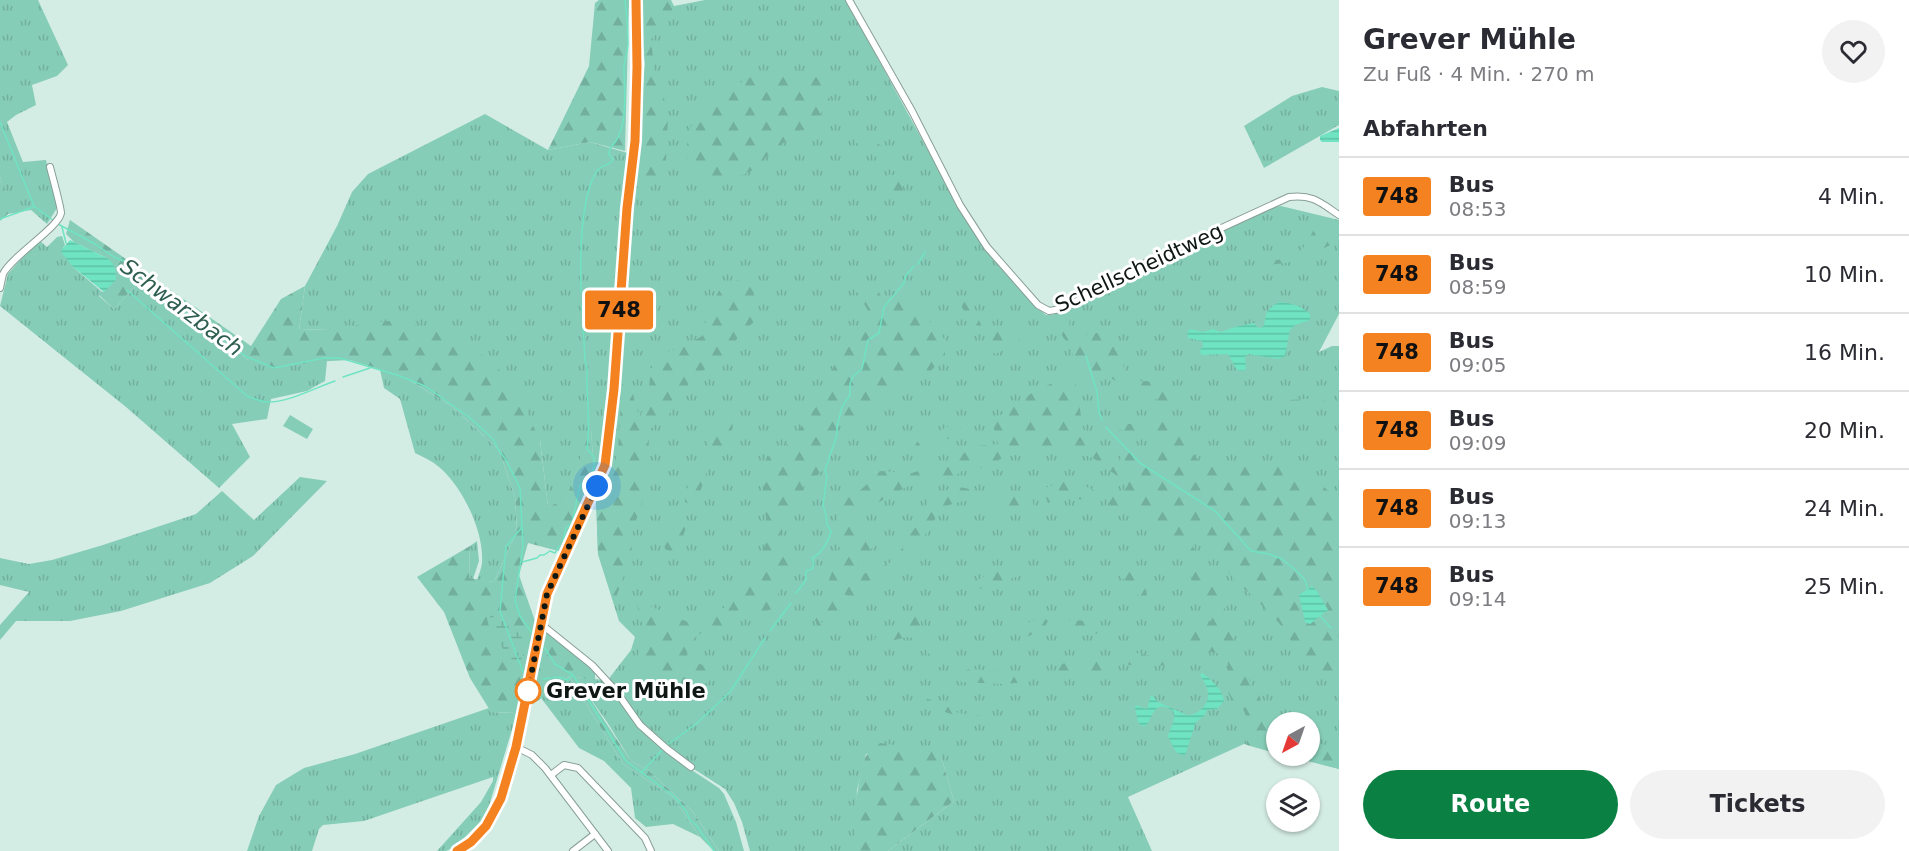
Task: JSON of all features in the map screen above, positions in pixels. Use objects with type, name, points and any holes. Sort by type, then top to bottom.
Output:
[{"type":"main road","points":[[457,851],[479,834],[492,818],[501,798],[516,747],[547,594],[605,465],[635,141],[636,0]]},
{"type":"street","name":"Schellscheidtweg","points":[[849,0],[912,111],[960,205],[987,247],[1030,298],[1046,310],[1061,309],[1113,283],[1141,265],[1289,197],[1297,196],[1317,200],[1339,215]]},
{"type":"street","points":[[0,288],[4,273],[27,247],[56,222],[61,213],[50,167]]},
{"type":"street","points":[[541,624],[592,665],[616,691],[640,725],[691,767]]},
{"type":"street","points":[[516,747],[532,755],[551,775],[608,851]]},
{"type":"street","points":[[551,775],[564,765],[578,768],[640,833],[651,851]]},
{"type":"street","points":[[573,851],[595,834]]},
{"type":"green space","points":[[0,0],[38,0],[68,65],[57,76],[32,85],[36,105],[7,122],[23,162],[46,160],[57,208],[47,224],[31,210],[8,214],[8,204],[0,177]]},
{"type":"green space","points":[[599,0],[629,0],[625,151],[590,142],[548,150],[589,66],[595,3]]},
{"type":"green space","points":[[638,0],[671,0],[674,6],[665,27],[651,39],[655,75],[662,89],[668,117],[666,161],[651,187],[643,186],[635,189],[645,64]]},
{"type":"green space","points":[[705,0],[846,0],[967,222],[1034,305],[1046,315],[1052,315],[1073,306],[1144,268],[1273,207],[1281,206],[1339,220],[1339,314],[1319,352],[1332,346],[1339,346],[1339,769],[1320,764],[1320,712],[1266,712],[1266,750],[1244,744],[1128,797],[1152,851],[888,851],[954,801],[943,763],[937,752],[866,754],[857,790],[856,851],[750,851],[742,822],[725,789],[662,748],[719,788],[724,794],[736,822],[744,851],[719,851],[693,812],[648,770],[631,761],[575,677],[605,680],[639,727],[607,681],[631,650],[635,637],[619,621],[598,554],[591,430],[566,500],[548,507],[540,440],[328,329],[299,330],[305,286],[352,192],[368,174],[485,114],[548,150],[590,142],[638,156],[645,64],[642,8],[674,6]]},
{"type":"green space","points":[[803,70],[823,79],[830,100],[818,118],[772,151],[755,169],[736,178],[712,181],[692,170],[685,154],[692,123],[712,100],[755,74]]},
{"type":"green space","points":[[1322,87],[1339,91],[1339,125],[1264,168],[1244,126],[1292,96]]},
{"type":"green space","points":[[857,135],[876,142],[890,157],[889,161],[879,159],[854,141]]},
{"type":"green space","points":[[891,174],[898,178],[903,187],[905,198],[900,203],[892,198],[885,183],[887,176]]},
{"type":"green space","points":[[0,177],[9,205],[8,214],[0,221]]},
{"type":"green space","points":[[70,220],[251,346],[281,299],[305,286],[299,330],[328,329],[396,320],[461,337],[510,379],[540,440],[548,507],[566,499],[591,428],[595,484],[562,552],[528,543],[519,575],[535,621],[570,648],[595,673],[595,680],[576,677],[631,761],[648,770],[693,812],[719,851],[714,851],[700,837],[673,797],[623,764],[569,676],[539,700],[517,713],[491,712],[470,678],[444,612],[417,577],[470,546],[469,578],[494,582],[517,531],[515,497],[499,450],[453,407],[406,378],[350,360],[312,362],[276,369],[248,360],[181,308],[140,281],[114,309],[99,295],[101,291],[104,292],[109,259],[74,242],[66,234]]},
{"type":"green space","points":[[1333,223],[1339,228],[1339,242],[1302,259],[1269,265],[1271,261],[1290,257],[1300,251],[1317,224]]},
{"type":"green space","points":[[62,236],[65,245],[63,248],[73,267],[101,291],[99,296],[114,309],[140,281],[181,308],[248,360],[327,361],[325,381],[307,391],[271,399],[267,419],[232,424],[250,457],[219,488],[126,407],[0,306],[8,274],[28,251],[39,240],[47,247],[57,237]]},
{"type":"green space","points":[[743,278],[754,292],[754,322],[740,334],[729,352],[690,382],[669,414],[650,429],[644,497],[633,529],[631,556],[614,603],[598,554],[596,499],[611,481],[618,450],[622,382],[621,330],[624,315],[633,392],[640,417],[648,396],[651,369],[661,354],[683,347],[702,336],[708,311],[721,287]]},
{"type":"green space","points":[[860,282],[876,287],[889,305],[898,297],[911,299],[945,340],[945,355],[930,372],[911,378],[894,388],[853,422],[839,424],[824,470],[805,483],[800,497],[784,512],[778,551],[792,560],[772,609],[701,633],[688,643],[687,660],[723,671],[687,697],[636,660],[642,644],[643,630],[635,600],[688,622],[708,620],[725,607],[752,570],[768,540],[761,466],[769,456],[784,448],[820,402],[840,350],[851,330],[874,321],[855,288]]},
{"type":"green space","points":[[961,295],[978,318],[982,327],[980,330],[962,308]]},
{"type":"green space","points":[[1071,307],[1069,327],[1075,336],[1099,333],[1112,338],[1126,350],[1123,364],[1127,377],[1137,381],[1165,382],[1168,389],[1187,402],[1182,406],[1170,405],[1123,386],[1105,374],[1090,371],[1074,372],[1072,350],[1050,318]]},
{"type":"green space","points":[[1012,326],[1024,327],[1025,334],[996,354],[987,351],[986,340],[992,333]]},
{"type":"green space","points":[[380,370],[404,377],[453,407],[499,450],[515,497],[517,531],[494,582],[477,580],[482,564],[482,550],[470,510],[448,475],[415,453],[400,399],[384,388]]},
{"type":"green space","points":[[1074,372],[1083,428],[1092,444],[1118,469],[1121,456],[1126,453],[1142,452],[1155,446],[1158,439],[1120,430],[1113,425],[1175,421],[1176,432],[1198,460],[1207,466],[1279,466],[1313,478],[1330,492],[1339,495],[1339,623],[1334,624],[1328,630],[1339,638],[1339,691],[1300,654],[1279,623],[1239,585],[1209,543],[1202,538],[1196,525],[1189,520],[1184,532],[1217,588],[1233,630],[1235,646],[1252,686],[1259,694],[1266,715],[1266,750],[1247,745],[1246,712],[1230,697],[1227,662],[1224,654],[1200,649],[1180,636],[1181,633],[1210,622],[1214,615],[1212,606],[1194,583],[1177,549],[1162,538],[1160,529],[1150,518],[1110,506],[1109,500],[1112,494],[1124,490],[1128,484],[1093,458],[1075,451],[1053,452],[1041,449],[1002,458],[987,467],[963,470],[948,481],[933,480],[912,484],[868,508],[855,523],[869,535],[873,546],[868,555],[858,561],[863,574],[892,562],[918,524],[918,518],[928,502],[945,491],[960,487],[969,489],[973,498],[949,505],[941,510],[909,559],[893,573],[854,599],[828,583],[840,548],[834,535],[841,503],[864,487],[880,471],[912,473],[955,459],[974,446],[998,444],[992,421],[1032,393]],"holes":[[[1312,586],[1328,610],[1310,624],[1305,622],[1299,595]]]},
{"type":"green space","points":[[1290,400],[1339,402],[1339,412],[1308,404],[1289,403]]},
{"type":"green space","points":[[290,415],[313,429],[307,439],[283,426]]},
{"type":"green space","points":[[731,417],[732,431],[728,440],[719,453],[710,453],[708,443],[715,425]]},
{"type":"green space","points":[[957,422],[961,428],[951,438],[938,441],[918,455],[913,454],[916,443]]},
{"type":"green space","points":[[703,466],[707,467],[704,482],[691,505],[685,502],[686,492],[693,478]]},
{"type":"green space","points":[[300,477],[327,481],[253,556],[210,583],[121,611],[70,621],[16,621],[0,640],[0,625],[29,592],[0,585],[0,558],[29,564],[52,560],[103,545],[196,514],[222,491],[254,520]]},
{"type":"green space","points":[[1064,482],[1092,489],[1096,492],[1096,500],[1061,498],[1048,503],[1043,490]]},
{"type":"green space","points":[[1030,492],[1034,506],[988,507],[995,493]]},
{"type":"green space","points":[[687,522],[683,537],[683,552],[677,555],[665,549],[665,533],[671,525]]},
{"type":"green space","points":[[477,541],[479,561],[473,579],[469,578],[470,546]]},
{"type":"green space","points":[[1016,566],[1023,572],[1019,576],[970,592],[967,588],[990,573]]},
{"type":"green space","points":[[1123,567],[1139,579],[1147,596],[1141,598],[1119,574]]},
{"type":"green space","points":[[831,601],[836,601],[841,606],[840,610],[826,616],[821,621],[828,633],[825,634],[819,630],[815,620]]},
{"type":"green space","points":[[509,610],[512,626],[524,640],[526,647],[517,669],[503,657],[504,650],[491,633],[487,619],[495,613]]},
{"type":"green space","points":[[923,612],[919,629],[942,660],[942,667],[937,667],[932,657],[915,638],[907,637],[874,643],[878,636],[898,628]]},
{"type":"green space","points":[[1037,618],[1044,618],[1048,621],[1037,632],[1022,638],[1025,624]]},
{"type":"green space","points":[[1063,621],[1094,621],[1101,625],[1103,632],[1074,635],[1060,627]]},
{"type":"green space","points":[[1123,650],[1167,660],[1170,665],[1142,667],[1119,663],[1119,654]]},
{"type":"green space","points":[[1098,658],[1110,663],[1114,671],[1057,676],[1058,665],[1081,659]]},
{"type":"green space","points":[[969,669],[1015,672],[1030,677],[1029,682],[1003,684],[961,682],[960,674]]},
{"type":"green space","points":[[569,676],[623,764],[673,797],[700,837],[673,824],[646,827],[635,818],[631,788],[604,761],[579,748],[541,698]]},
{"type":"green space","points":[[921,693],[957,712],[983,716],[996,724],[994,727],[922,705],[918,701]]},
{"type":"green space","points":[[489,708],[491,712],[517,713],[486,816],[455,847],[446,851],[437,851],[481,802],[493,777],[364,821],[323,825],[319,829],[312,851],[247,851],[259,816],[276,785],[304,768],[355,754]]},
{"type":"green space","points":[[880,743],[937,751],[943,763],[954,801],[888,851],[856,851],[855,818],[860,775],[866,756]]},
{"type":"green space","points":[[1320,744],[1339,747],[1339,769],[1320,764]]},
{"type":"shaded area","points":[[1339,128],[1339,142],[1320,140],[1320,136]]},
{"type":"shaded area","points":[[70,240],[109,259],[113,264],[116,280],[104,292],[73,267],[61,252]]},
{"type":"shaded area","points":[[1280,302],[1303,309],[1310,314],[1310,320],[1295,325],[1290,330],[1285,356],[1278,359],[1248,354],[1245,357],[1246,369],[1237,370],[1228,354],[1201,355],[1202,341],[1188,338],[1187,333],[1190,329],[1203,332],[1213,329],[1221,332],[1254,323],[1261,328],[1268,311]]},
{"type":"shaded area","points":[[1312,586],[1328,610],[1310,624],[1305,622],[1299,595]]},
{"type":"shaded area","points":[[1202,673],[1219,689],[1224,701],[1217,709],[1207,710],[1204,716],[1196,722],[1185,755],[1181,755],[1168,737],[1173,721],[1173,711],[1159,707],[1146,726],[1142,726],[1138,722],[1135,708],[1136,705],[1146,709],[1152,695],[1158,702],[1187,715],[1199,711],[1205,705],[1208,697],[1207,688],[1200,675]]},
{"type":"waterway","points":[[563,541],[566,528],[572,523],[580,485],[590,476],[594,466],[594,457],[587,449],[589,425],[582,305],[584,295],[581,291],[582,229],[591,182],[597,171],[612,161],[609,155],[610,148],[621,131],[623,121],[624,66],[628,48],[625,0]]},
{"type":"waterway","name":"Schwarzbach","points":[[0,122],[34,206],[54,221]]},
{"type":"waterway","points":[[0,219],[33,207]]},
{"type":"waterway","name":"Schwarzbach","points":[[58,224],[124,261],[153,281],[245,356],[274,368],[324,358],[340,358],[425,386],[469,417],[493,439],[520,488],[523,546],[515,600],[520,616],[532,633]]},
{"type":"waterway","points":[[62,227],[66,243]]},
{"type":"waterway","points":[[918,264],[925,252]]},
{"type":"waterway","points":[[796,593],[806,580],[806,571],[812,569],[814,564],[812,558],[824,547],[831,531],[827,525],[823,505],[827,476],[825,470],[837,435],[842,407],[850,395],[850,384],[853,376],[862,369],[868,340],[879,333],[884,307],[904,283],[905,277],[914,266]]},
{"type":"waterway","points":[[127,290],[247,396],[263,402],[274,402],[292,398],[335,381]]},
{"type":"waterway","points":[[1086,356],[1097,392],[1102,420]]},
{"type":"waterway","points":[[343,377],[370,368]]},
{"type":"waterway","points":[[1106,427],[1140,463],[1215,511],[1251,551],[1282,559],[1305,580],[1308,590]]},
{"type":"waterway","points":[[522,527],[506,547],[500,611],[523,672]]},
{"type":"waterway","points":[[522,562],[550,551],[555,553],[559,546]]},
{"type":"waterway","points":[[770,631],[791,603]]},
{"type":"waterway","points":[[1320,616],[1331,628]]},
{"type":"waterway","points":[[667,745],[696,724],[730,692],[765,638]]},
{"type":"waterway","name":"Schwarzbach","points":[[545,648],[555,664],[573,675],[626,761],[675,797],[714,851]]},
{"type":"waterway","points":[[543,679],[560,677],[567,680],[573,675]]},
{"type":"waterway","points":[[641,773],[662,750]]},
{"type":"bus line","name":"748","points":[[457,851],[471,842],[498,808],[516,747],[547,594],[605,465],[614,389],[627,208],[635,141],[636,0]]},
{"type":"place","name":"Grever Mühle","points":[[528,691]]},
{"type":"route","points":[[528,691],[547,594],[597,486]]}]
